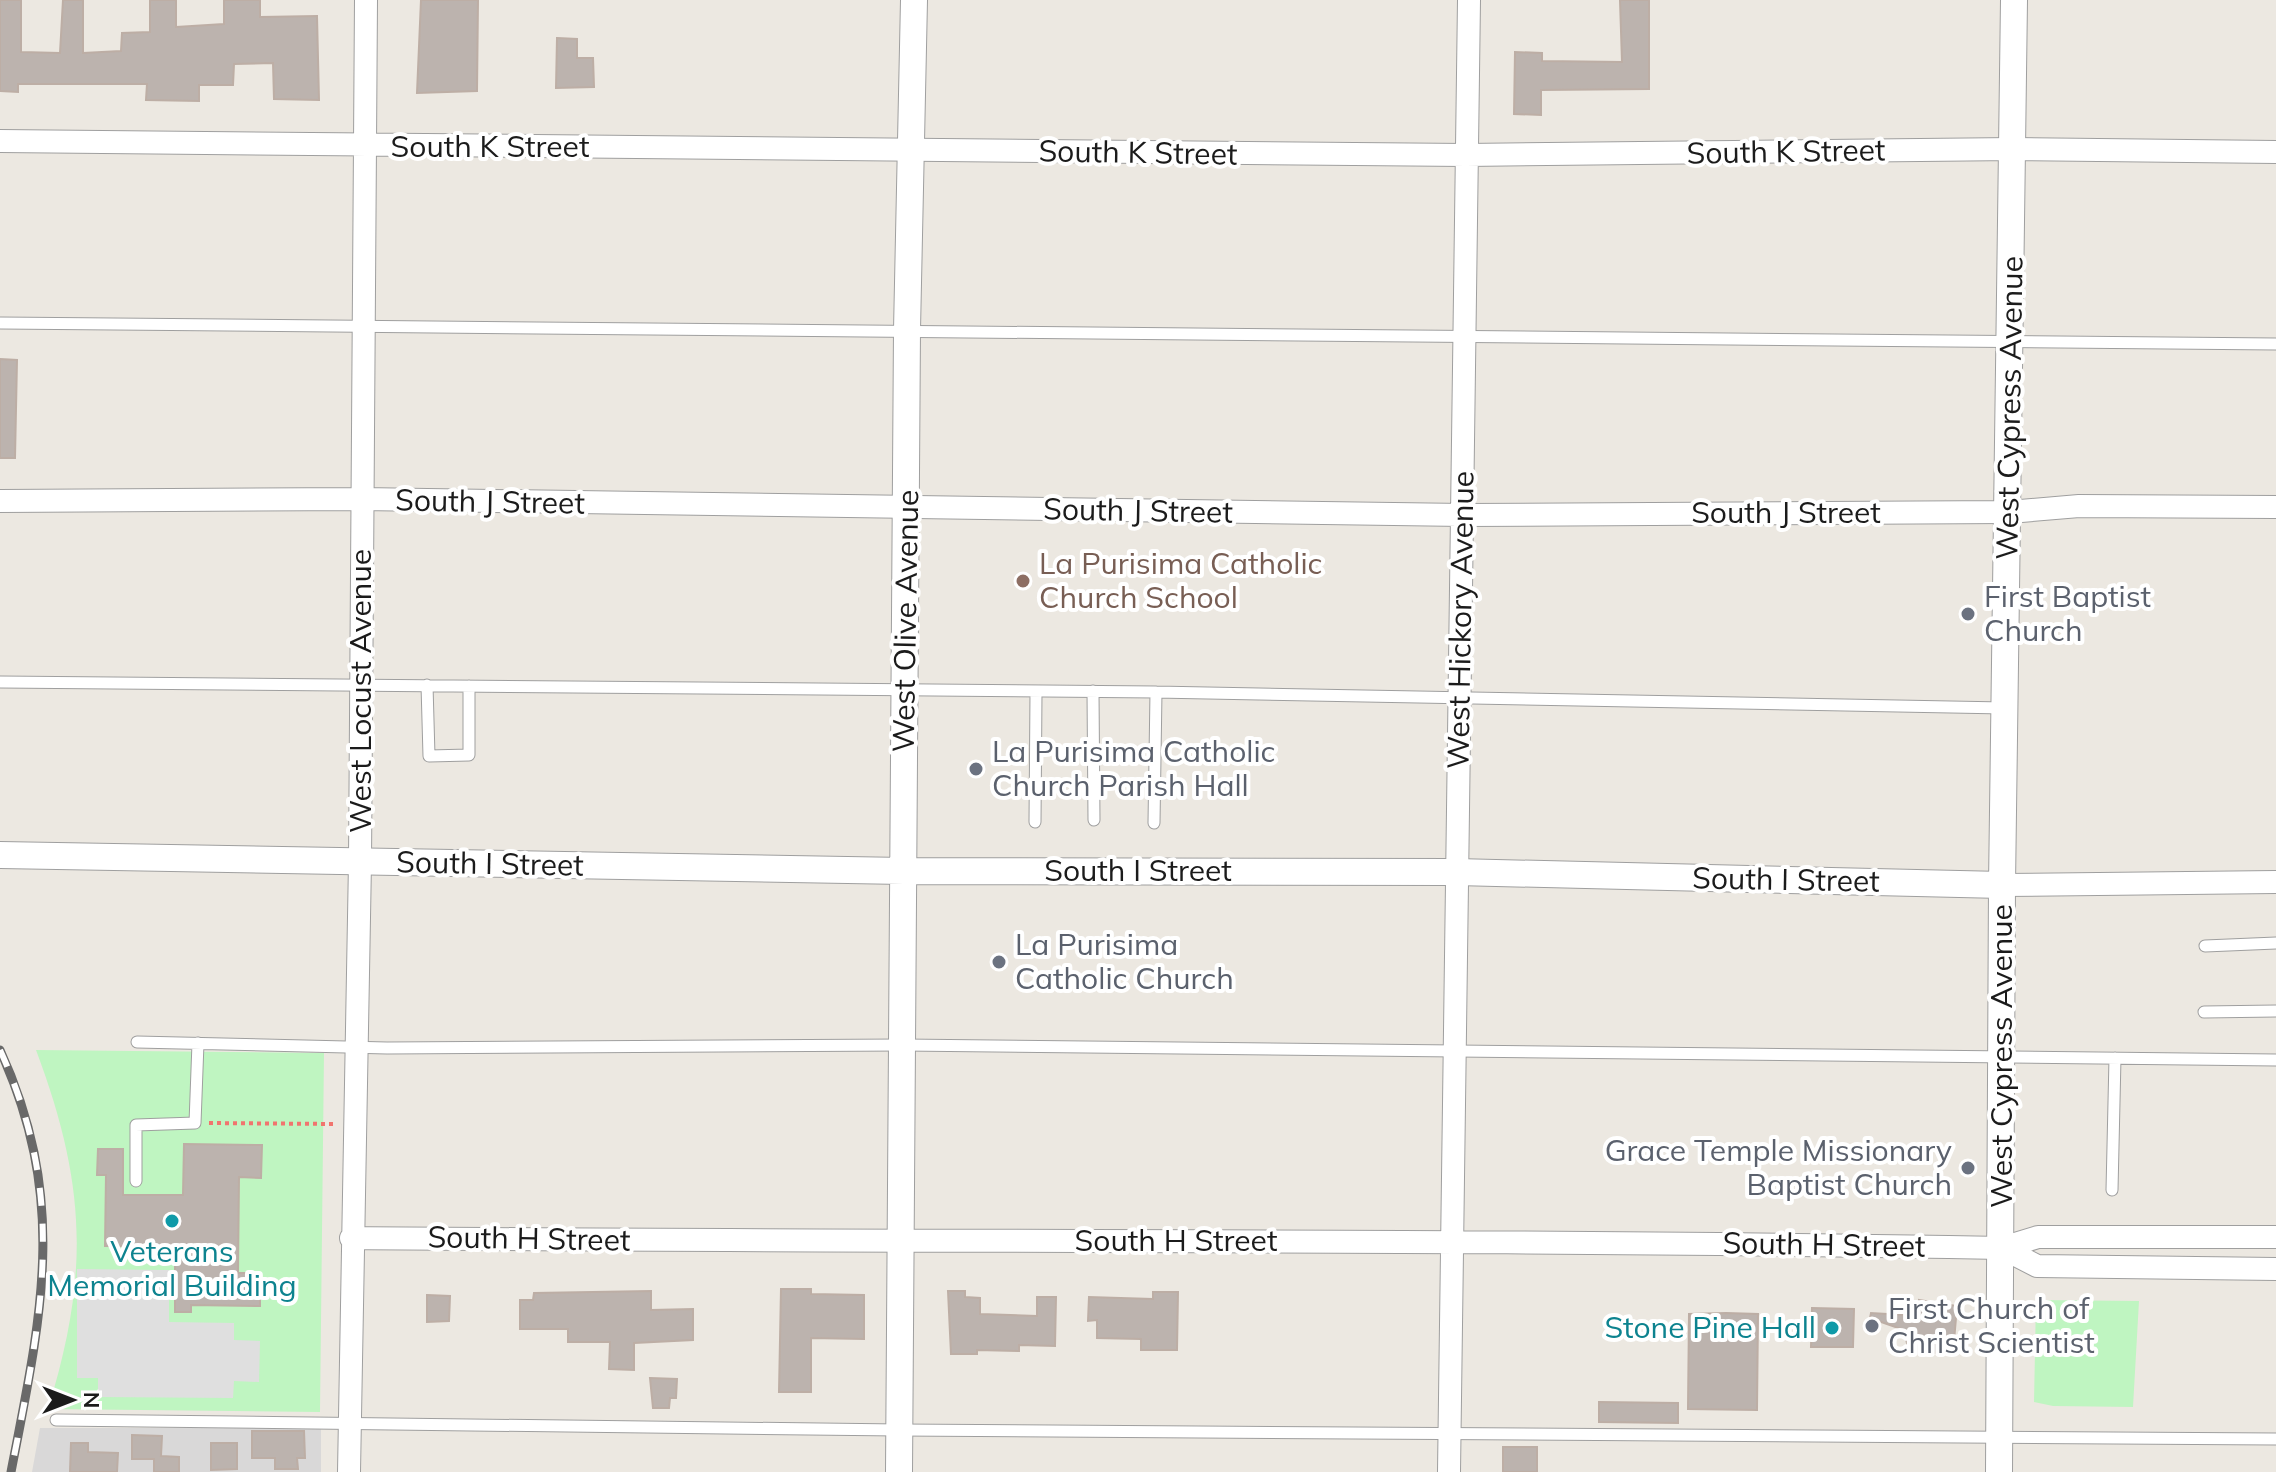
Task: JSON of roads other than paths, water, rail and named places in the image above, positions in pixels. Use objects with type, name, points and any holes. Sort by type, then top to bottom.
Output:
[{"type":"street","name":"West Locust Avenue","points":[[349,1472],[360,862],[366,0]]},
{"type":"street","name":"West Olive Avenue","points":[[899,1472],[907,330],[914,0]]},
{"type":"street","name":"West Hickory Avenue","points":[[1449,1472],[1469,0]]},
{"type":"street","name":"West Cypress Avenue","points":[[1999,1472],[2002,885],[2014,0]]},
{"type":"street","name":"South K Street","points":[[0,141],[1466,155],[2014,149],[2276,152]]},
{"type":"street","name":"South J Street","points":[[0,501],[362,499],[1464,515],[2009,512],[2079,506],[2276,507]]},
{"type":"street","name":"South I Street","points":[[0,855],[904,871],[1456,872],[2002,885],[2276,882]]},
{"type":"street","name":"South H Street","points":[[351,1238],[902,1243],[1453,1240],[2002,1248],[2038,1237],[2276,1237]]},
{"type":"street","name":"South H Street","points":[[2002,1248],[2037,1266],[2276,1269]]},
{"type":"lane","points":[[0,323],[2276,344]]},
{"type":"lane","points":[[0,682],[1036,693],[1093,691],[2005,708]]},
{"type":"lane","points":[[427,685],[429,756],[469,755],[469,686]]},
{"type":"lane","points":[[1093,691],[1094,820]]},
{"type":"lane","points":[[1154,823],[1156,692]]},
{"type":"lane","points":[[1035,822],[1036,693]]},
{"type":"lane","points":[[2205,946],[2276,943]]},
{"type":"lane","points":[[2204,1012],[2276,1011]]},
{"type":"lane","points":[[137,1042],[355,1047],[903,1045],[2276,1060]]},
{"type":"lane","points":[[136,1181],[136,1125],[195,1123],[198,1043]]},
{"type":"lane","points":[[2112,1190],[2115,1058]]},
{"type":"lane","points":[[56,1420],[899,1430],[1449,1431],[2000,1439],[2276,1439]]},
{"type":"railway","points":[[0,1050],[22,1105],[35,1158],[42,1209],[43,1260],[39,1310],[11,1472]]},
{"type":"place","name":"La Purisima Catholic Church School","points":[[1023,581]]},
{"type":"place","name":"First Baptist Church","points":[[1968,614]]},
{"type":"place","name":"La Purisima Catholic Church Parish Hall","points":[[976,769]]},
{"type":"place","name":"La Purisima Catholic Church","points":[[999,962]]},
{"type":"place","name":"Grace Temple Missionary Baptist Church","points":[[1968,1168]]},
{"type":"place","name":"Veterans Memorial Building","points":[[172,1221]]},
{"type":"place","name":"First Church of Christ Scientist","points":[[1872,1326]]},
{"type":"place","name":"Stone Pine Hall","points":[[1832,1328]]}]
